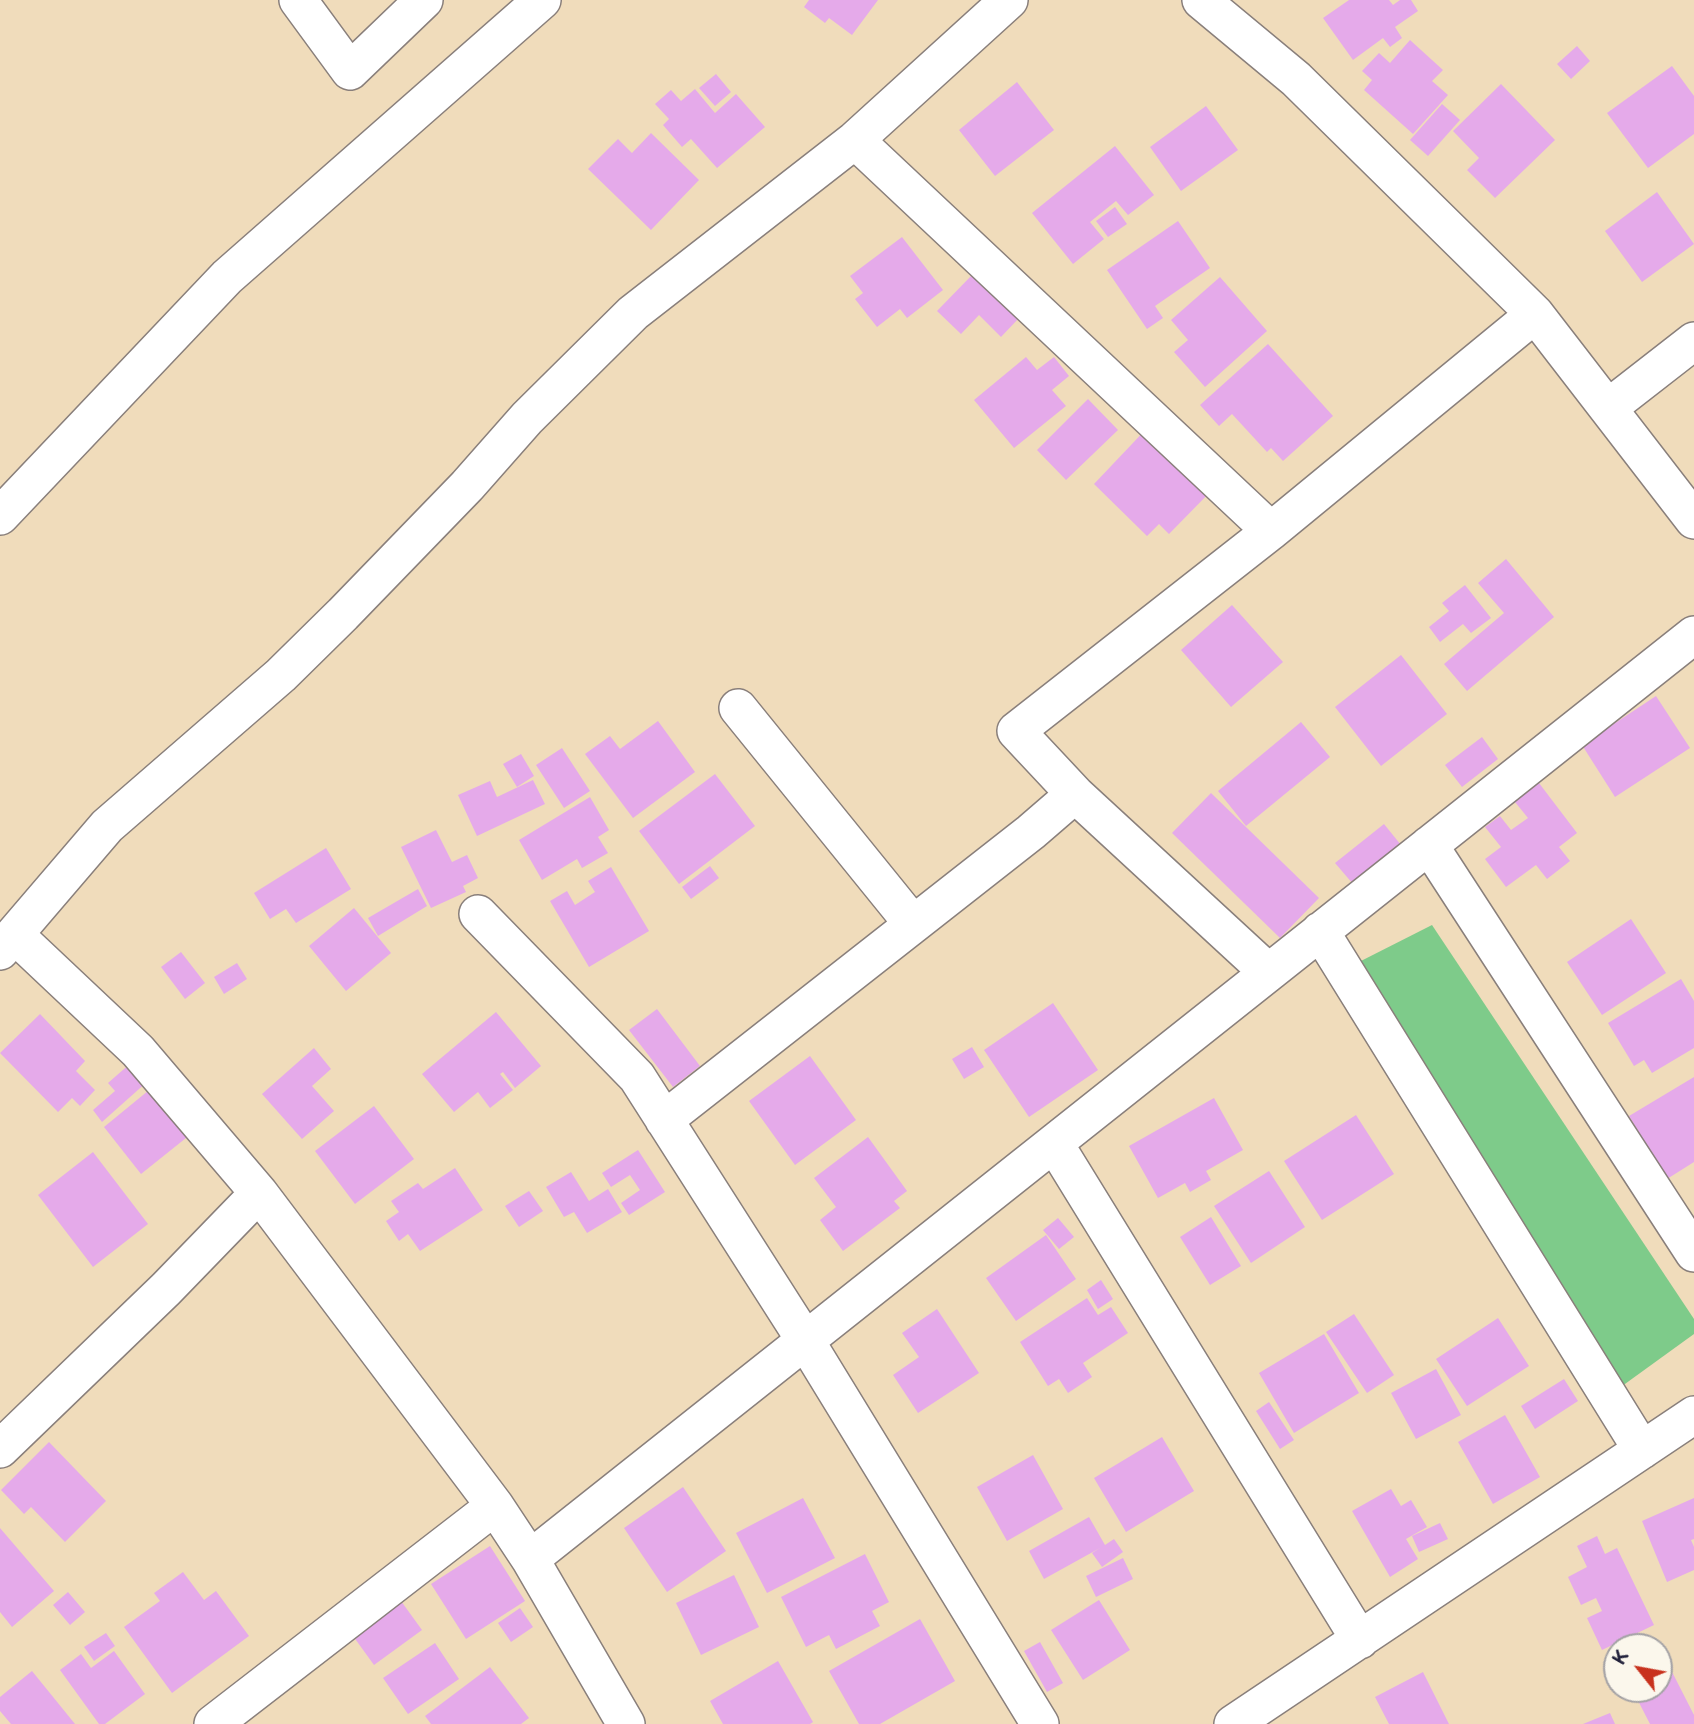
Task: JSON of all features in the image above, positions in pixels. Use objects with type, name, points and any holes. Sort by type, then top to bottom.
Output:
[{"type":"street","points":[[298,0],[350,71],[424,0]]},
{"type":"street","points":[[0,516],[227,277],[542,0]]},
{"type":"street","points":[[626,1724],[530,1559],[495,1506],[259,1193],[138,1051],[7,943],[107,826],[281,674],[343,614],[467,486],[527,418],[633,313],[855,141],[1009,0]]},
{"type":"street","points":[[1201,0],[1296,79],[1535,314],[1694,520]]},
{"type":"street","points":[[855,141],[1271,531]]},
{"type":"street","points":[[1268,972],[1075,794],[1016,731],[1271,531],[1535,314]]},
{"type":"street","points":[[1608,408],[1694,341]]},
{"type":"street","points":[[530,1559],[1429,845],[1692,643]]},
{"type":"street","points":[[738,708],[913,924]]},
{"type":"street","points":[[664,1120],[1031,832],[1075,794]]},
{"type":"street","points":[[1429,845],[1694,1253]]},
{"type":"street","points":[[478,915],[637,1077],[806,1340],[1040,1724]]},
{"type":"street","points":[[1320,932],[1642,1450]]},
{"type":"street","points":[[1054,1143],[1360,1640]]},
{"type":"street","points":[[0,1448],[166,1289],[259,1193]]},
{"type":"street","points":[[1233,1724],[1694,1415]]},
{"type":"street","points":[[213,1724],[495,1506]]},
{"type":"green space","points":[[1432,925],[1694,1319],[1694,1334],[1618,1389],[1355,964]]},
{"type":"building","points":[[809,0],[878,0],[852,35],[829,18],[825,23],[804,7]]},
{"type":"building","points":[[1349,0],[1389,0],[1393,5],[1400,0],[1411,0],[1418,11],[1395,27],[1402,38],[1390,47],[1383,38],[1353,60],[1323,18]]},
{"type":"building","points":[[1410,40],[1443,70],[1432,81],[1448,95],[1413,134],[1364,90],[1372,80],[1362,71],[1379,53],[1390,63]]},
{"type":"building","points":[[1577,46],[1590,61],[1571,79],[1557,64]]},
{"type":"building","points":[[1672,66],[1694,96],[1694,134],[1648,168],[1607,113]]},
{"type":"building","points":[[716,74],[731,92],[715,106],[699,88]]},
{"type":"building","points":[[1017,82],[1054,130],[995,176],[959,130]]},
{"type":"building","points":[[1501,84],[1555,140],[1495,198],[1467,170],[1479,158],[1453,131]]},
{"type":"building","points":[[695,89],[715,113],[736,94],[765,127],[717,168],[691,139],[682,147],[663,125],[669,119],[655,104],[671,90],[681,101]]},
{"type":"building","points":[[1442,104],[1460,120],[1428,156],[1410,140]]},
{"type":"building","points":[[1206,106],[1238,150],[1181,191],[1150,147]]},
{"type":"building","points":[[651,133],[699,180],[651,230],[588,169],[618,139],[632,153]]},
{"type":"building","points":[[1115,146],[1154,195],[1128,215],[1116,201],[1090,222],[1104,239],[1073,264],[1032,213]]},
{"type":"building","points":[[1657,192],[1694,244],[1642,282],[1605,231]]},
{"type":"building","points":[[1115,207],[1127,224],[1108,237],[1096,221]]},
{"type":"building","points":[[1178,221],[1210,268],[1155,306],[1163,318],[1147,329],[1107,270]]},
{"type":"building","points":[[902,237],[943,290],[907,318],[900,309],[877,327],[855,299],[863,293],[850,276]]},
{"type":"building","points":[[972,275],[1019,318],[1001,337],[979,315],[961,334],[937,311]]},
{"type":"building","points":[[1220,277],[1267,331],[1205,387],[1174,352],[1188,340],[1171,320]]},
{"type":"building","points":[[1268,344],[1333,416],[1283,461],[1271,448],[1267,452],[1232,414],[1219,426],[1200,405]]},
{"type":"building","points":[[1026,357],[1037,370],[1054,357],[1069,376],[1052,390],[1066,406],[1014,448],[974,400]]},
{"type":"building","points":[[1088,399],[1118,430],[1066,480],[1037,450]]},
{"type":"building","points":[[1150,425],[1215,487],[1169,534],[1159,524],[1147,536],[1094,484]]},
{"type":"building","points":[[1506,559],[1554,617],[1467,691],[1444,664],[1504,613],[1478,583]]},
{"type":"building","points":[[1465,585],[1491,618],[1471,633],[1463,624],[1440,642],[1429,627],[1449,611],[1442,603]]},
{"type":"building","points":[[1232,605],[1283,662],[1231,707],[1181,650]]},
{"type":"building","points":[[1401,655],[1447,714],[1381,766],[1335,707]]},
{"type":"building","points":[[1656,696],[1690,748],[1615,797],[1582,745]]},
{"type":"building","points":[[658,721],[695,772],[633,818],[585,754],[610,736],[620,749]]},
{"type":"building","points":[[1301,722],[1330,757],[1246,826],[1218,791]]},
{"type":"building","points":[[1482,737],[1498,759],[1462,787],[1445,765]]},
{"type":"building","points":[[562,748],[590,791],[564,808],[536,765]]},
{"type":"building","points":[[521,754],[534,776],[517,787],[503,764]]},
{"type":"building","points":[[715,774],[755,826],[679,884],[639,831]]},
{"type":"building","points":[[533,780],[545,804],[477,836],[458,795],[490,781],[497,797]]},
{"type":"building","points":[[1539,783],[1577,833],[1559,847],[1570,861],[1547,879],[1536,865],[1506,887],[1485,859],[1501,847],[1485,827],[1500,816],[1511,830],[1528,818],[1515,802]]},
{"type":"building","points":[[1211,793],[1319,898],[1280,938],[1172,833]]},
{"type":"building","points":[[590,797],[609,830],[598,837],[608,853],[582,868],[577,859],[542,880],[519,840]]},
{"type":"building","points":[[1384,824],[1401,845],[1353,884],[1335,863]]},
{"type":"building","points":[[436,830],[452,862],[467,855],[478,878],[463,886],[466,892],[431,908],[401,847]]},
{"type":"building","points":[[326,848],[351,889],[296,923],[286,909],[270,919],[254,893]]},
{"type":"building","points":[[710,866],[719,878],[691,899],[682,887]]},
{"type":"building","points":[[611,867],[649,931],[589,967],[550,901],[567,891],[575,905],[595,892],[588,881]]},
{"type":"building","points":[[418,889],[427,906],[378,936],[368,918]]},
{"type":"building","points":[[354,908],[391,953],[346,991],[309,946]]},
{"type":"building","points":[[1631,919],[1666,973],[1602,1015],[1567,962]]},
{"type":"building","points":[[181,952],[205,983],[185,999],[161,967]]},
{"type":"building","points":[[237,963],[247,979],[224,994],[214,977]]},
{"type":"building","points":[[1681,979],[1694,1001],[1694,1048],[1652,1073],[1644,1060],[1634,1066],[1608,1023]]},
{"type":"building","points":[[1053,1003],[1098,1070],[1029,1117],[984,1050]]},
{"type":"building","points":[[657,1009],[700,1066],[673,1087],[629,1030]]},
{"type":"building","points":[[496,1012],[541,1066],[515,1088],[503,1072],[500,1074],[513,1090],[490,1108],[478,1092],[454,1112],[422,1074]]},
{"type":"building","points":[[40,1014],[85,1061],[76,1071],[95,1090],[80,1106],[72,1098],[58,1112],[0,1053]]},
{"type":"building","points":[[972,1047],[984,1067],[964,1079],[952,1059]]},
{"type":"building","points":[[314,1048],[331,1069],[312,1086],[334,1111],[302,1139],[262,1094]]},
{"type":"building","points":[[810,1056],[856,1120],[795,1165],[749,1101]]},
{"type":"building","points":[[132,1062],[148,1081],[102,1122],[93,1110],[115,1091],[108,1083]]},
{"type":"building","points":[[1694,1077],[1694,1162],[1667,1179],[1629,1116]]},
{"type":"building","points":[[154,1086],[191,1134],[141,1174],[104,1127]]},
{"type":"building","points":[[1214,1098],[1243,1150],[1206,1171],[1211,1180],[1190,1192],[1185,1183],[1158,1198],[1129,1146]]},
{"type":"building","points":[[374,1106],[414,1159],[355,1204],[315,1151]]},
{"type":"building","points":[[1356,1115],[1394,1174],[1322,1220],[1284,1161]]},
{"type":"building","points":[[868,1137],[907,1191],[894,1201],[900,1208],[843,1251],[820,1220],[836,1207],[814,1178]]},
{"type":"building","points":[[638,1150],[665,1192],[629,1215],[621,1203],[640,1190],[630,1175],[611,1187],[602,1173]]},
{"type":"building","points":[[93,1152],[148,1224],[93,1267],[38,1195]]},
{"type":"building","points":[[455,1168],[483,1210],[420,1251],[408,1234],[399,1241],[386,1221],[399,1212],[391,1201],[418,1183],[423,1189]]},
{"type":"building","points":[[1269,1171],[1305,1227],[1251,1263],[1214,1206]]},
{"type":"building","points":[[571,1172],[589,1201],[608,1189],[622,1212],[587,1233],[574,1212],[564,1217],[546,1187]]},
{"type":"building","points":[[529,1191],[543,1211],[519,1227],[505,1206]]},
{"type":"building","points":[[1211,1217],[1241,1266],[1210,1285],[1180,1237]]},
{"type":"building","points":[[1058,1218],[1074,1237],[1059,1249],[1043,1230]]},
{"type":"building","points":[[1046,1235],[1076,1279],[1016,1321],[986,1278]]},
{"type":"building","points":[[1101,1280],[1113,1299],[1098,1309],[1087,1290]]},
{"type":"building","points":[[1087,1298],[1098,1315],[1111,1307],[1128,1333],[1083,1363],[1092,1377],[1068,1393],[1059,1379],[1048,1386],[1020,1342]]},
{"type":"building","points":[[937,1309],[979,1373],[918,1413],[893,1375],[919,1357],[902,1333]]},
{"type":"building","points":[[1354,1314],[1394,1375],[1367,1393],[1326,1332]]},
{"type":"building","points":[[1498,1318],[1529,1366],[1467,1406],[1436,1359]]},
{"type":"building","points":[[1324,1334],[1359,1393],[1294,1433],[1259,1373]]},
{"type":"building","points":[[1436,1369],[1461,1415],[1416,1439],[1391,1393]]},
{"type":"building","points":[[1564,1379],[1578,1401],[1535,1429],[1521,1406]]},
{"type":"building","points":[[1269,1402],[1294,1440],[1280,1449],[1256,1411]]},
{"type":"building","points":[[1505,1415],[1540,1477],[1493,1504],[1458,1442]]},
{"type":"building","points":[[1162,1437],[1194,1491],[1126,1532],[1094,1478]]},
{"type":"building","points":[[49,1442],[106,1501],[65,1542],[31,1507],[24,1514],[1,1490]]},
{"type":"building","points":[[1033,1455],[1063,1509],[1007,1541],[977,1487]]},
{"type":"building","points":[[683,1487],[726,1551],[667,1592],[624,1528]]},
{"type":"building","points":[[1391,1489],[1401,1506],[1411,1500],[1427,1527],[1406,1539],[1418,1559],[1390,1577],[1352,1511]]},
{"type":"building","points":[[803,1498],[835,1558],[767,1593],[736,1533]]},
{"type":"building","points":[[1694,1498],[1694,1539],[1691,1540],[1694,1547],[1694,1570],[1667,1582],[1642,1521]]},
{"type":"building","points":[[1089,1517],[1105,1545],[1114,1539],[1123,1552],[1102,1567],[1092,1553],[1100,1548],[1044,1579],[1029,1551]]},
{"type":"building","points":[[1440,1523],[1448,1539],[1419,1552],[1412,1536]]},
{"type":"building","points":[[0,1528],[54,1591],[12,1627],[0,1612]]},
{"type":"building","points":[[1597,1536],[1605,1554],[1617,1548],[1654,1625],[1637,1633],[1603,1633],[1602,1650],[1587,1618],[1602,1611],[1596,1598],[1581,1605],[1568,1577],[1587,1567],[1577,1546]]},
{"type":"building","points":[[490,1546],[525,1601],[466,1639],[431,1584]]},
{"type":"building","points":[[865,1554],[889,1602],[872,1611],[880,1626],[836,1649],[829,1635],[806,1647],[781,1597]]},
{"type":"building","points":[[1123,1558],[1133,1579],[1096,1597],[1086,1576]]},
{"type":"building","points":[[183,1572],[204,1600],[216,1591],[249,1636],[172,1693],[124,1627],[160,1601],[154,1593]]},
{"type":"building","points":[[734,1575],[759,1627],[701,1655],[676,1603]]},
{"type":"building","points":[[68,1592],[85,1612],[70,1625],[53,1605]]},
{"type":"building","points":[[1099,1600],[1130,1650],[1083,1680],[1051,1630]]},
{"type":"building","points":[[401,1601],[422,1630],[374,1665],[353,1636]]},
{"type":"building","points":[[520,1608],[533,1627],[511,1642],[498,1623]]},
{"type":"building","points":[[920,1619],[955,1681],[880,1724],[859,1724],[829,1671]]},
{"type":"building","points":[[106,1633],[115,1646],[94,1661],[84,1647]]},
{"type":"building","points":[[1040,1642],[1063,1683],[1047,1692],[1024,1651]]},
{"type":"building","points":[[435,1643],[459,1679],[408,1714],[383,1678]]},
{"type":"building","points":[[114,1651],[145,1694],[105,1724],[99,1724],[60,1670],[81,1654],[91,1668]]},
{"type":"building","points":[[778,1661],[813,1722],[723,1724],[710,1701]]},
{"type":"building","points":[[490,1667],[529,1718],[521,1724],[431,1724],[425,1716]]},
{"type":"building","points":[[32,1671],[75,1724],[11,1724],[0,1711],[0,1697]]},
{"type":"building","points":[[1423,1672],[1449,1724],[1389,1724],[1375,1697]]},
{"type":"building","points":[[1673,1674],[1694,1715],[1694,1724],[1650,1724],[1639,1703],[1673,1703]]},
{"type":"building","points":[[1610,1713],[1615,1724],[1583,1724]]}]
